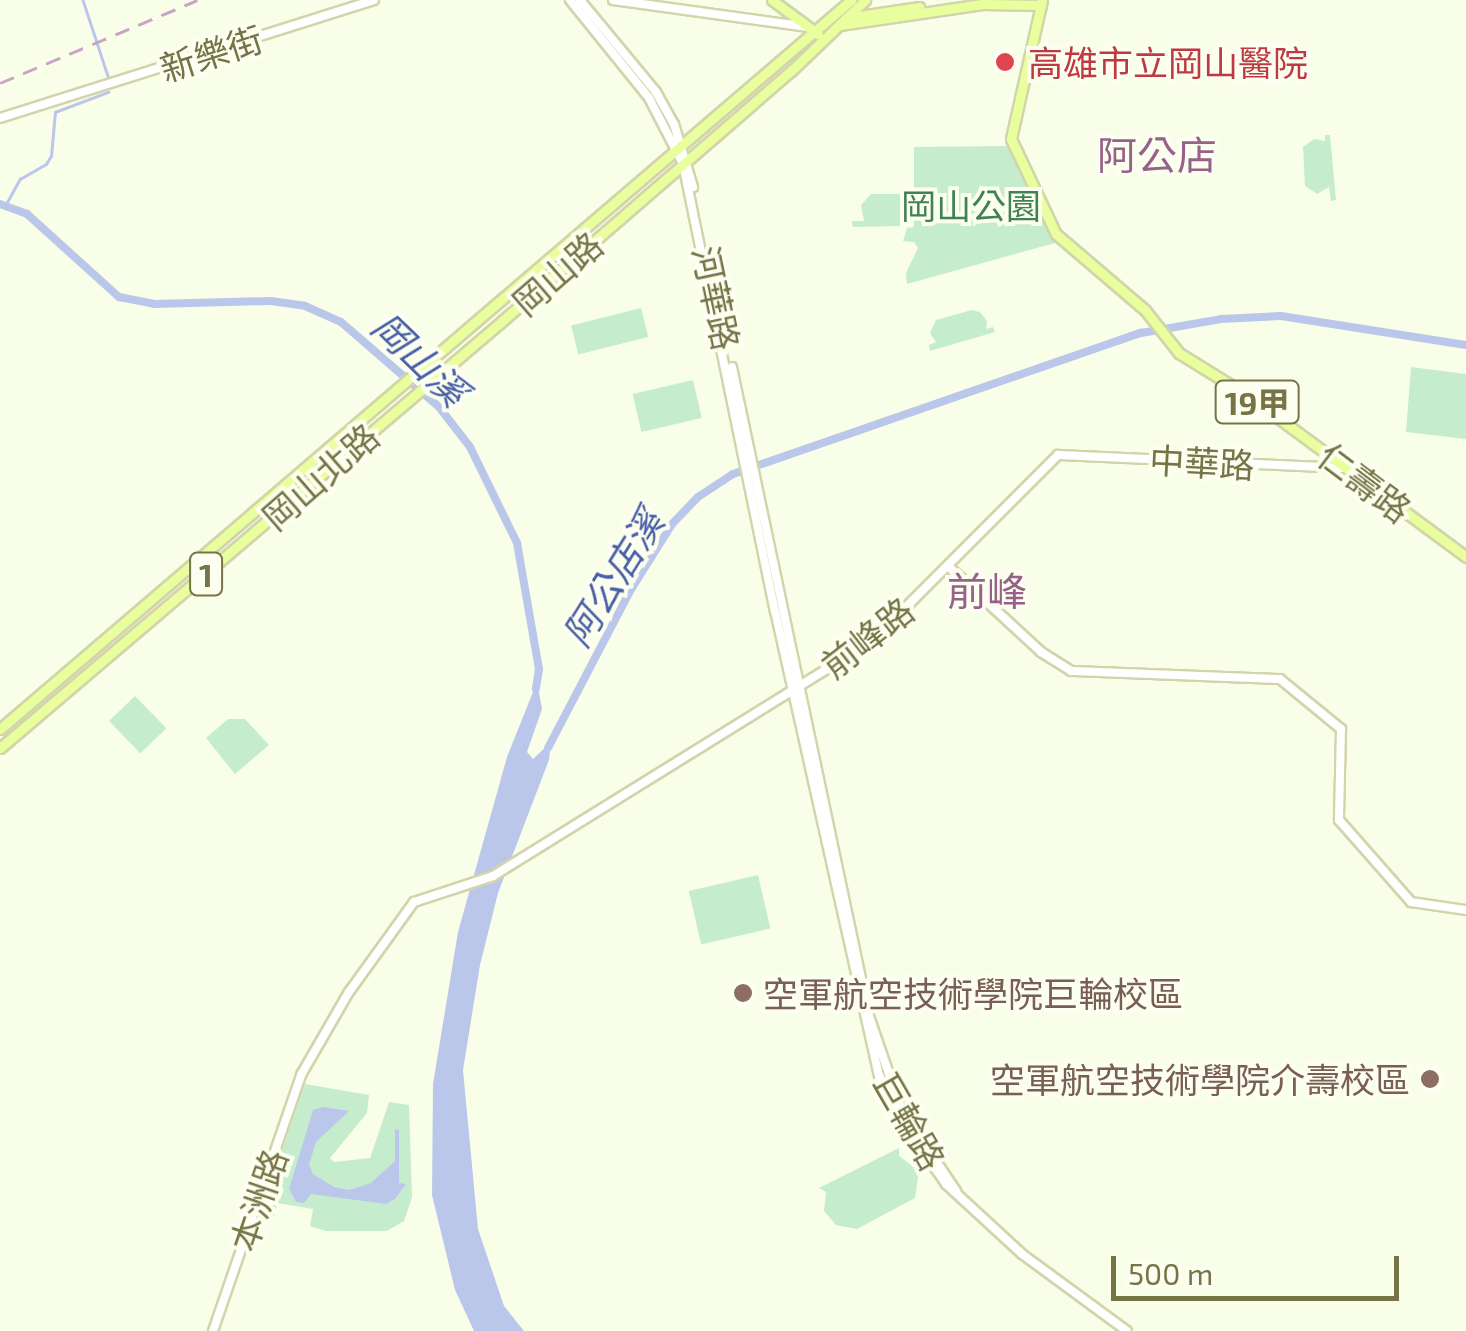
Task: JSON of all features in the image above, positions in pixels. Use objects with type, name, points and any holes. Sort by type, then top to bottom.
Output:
[{"type":"main road","points":[[772,0],[828,27],[977,0]]},
{"type":"main road","name":"1","points":[[828,27],[851,0]]},
{"type":"main road","name":"1","points":[[828,27],[865,0]]},
{"type":"main road","name":"19甲","points":[[828,27],[982,4],[1041,3]]},
{"type":"main road","name":"仁壽路","points":[[1041,3],[1011,138],[1064,245],[1154,321],[1186,359],[1250,397],[1466,557]]},
{"type":"main road","name":"岡山路","points":[[406,382],[828,27]]},
{"type":"main road","name":"岡山路","points":[[412,398],[685,162],[828,27]]},
{"type":"main road","name":"岡山北路","points":[[0,729],[406,382]]},
{"type":"main road","name":"岡山北路","points":[[0,748],[412,398]]},
{"type":"street","name":"新樂街","points":[[0,118],[374,0]]},
{"type":"street","points":[[570,0],[617,47]]},
{"type":"street","points":[[580,0],[617,47]]},
{"type":"street","points":[[612,0],[828,27]]},
{"type":"street","name":"河華路","points":[[617,47],[685,162],[797,691]]},
{"type":"street","name":"中華路","points":[[1058,455],[1346,468]]},
{"type":"street","name":"前峰路","points":[[448,893],[493,876],[872,642],[1058,455]]},
{"type":"street","points":[[949,567],[1041,652],[1072,671],[1280,679],[1341,729],[1340,820],[1411,902],[1466,910]]},
{"type":"street","name":"巨輪路","points":[[797,691],[869,1016],[885,1073],[901,1109],[958,1195],[1022,1254],[1127,1331]]},
{"type":"street","name":"本洲路","points":[[215,1331],[306,1071],[345,998],[406,909],[448,893]]},
{"type":"green space","points":[[1325,135],[1330,135],[1336,200],[1331,201],[1329,187],[1317,194],[1305,186],[1303,147],[1314,139],[1325,141]]},
{"type":"green space","name":"岡山公園","points":[[1008,146],[1055,243],[907,284],[906,273],[918,248],[914,242],[903,241],[907,228],[914,227],[914,215],[904,226],[853,227],[852,221],[864,221],[861,205],[871,194],[902,194],[914,204],[914,147]]},
{"type":"green space","points":[[641,308],[648,337],[578,355],[571,325]]},
{"type":"green space","points":[[972,310],[980,312],[987,321],[986,329],[993,327],[995,332],[930,351],[929,345],[936,342],[930,333],[936,320]]},
{"type":"green space","points":[[1411,367],[1466,374],[1466,439],[1406,432]]},
{"type":"green space","points":[[693,380],[702,418],[641,432],[633,394]]},
{"type":"green space","points":[[135,696],[166,728],[140,753],[109,721]]},
{"type":"green space","points":[[228,719],[245,719],[269,745],[235,774],[206,738]]},
{"type":"green space","points":[[758,875],[770,929],[701,945],[689,891]]},
{"type":"green space","points":[[305,1084],[369,1095],[367,1113],[330,1158],[334,1162],[370,1158],[389,1102],[409,1105],[412,1197],[404,1221],[387,1231],[326,1231],[310,1226],[313,1209],[277,1203],[274,1219],[264,1217],[261,1212]]},
{"type":"green space","points":[[899,1148],[899,1156],[919,1171],[915,1198],[857,1229],[836,1225],[824,1211],[826,1192],[819,1188]]},
{"type":"water","name":"阿公店溪","points":[[537,682],[542,709],[527,752],[533,759],[551,742],[549,760],[498,893],[480,965],[463,1070],[478,1229],[504,1306],[524,1331],[474,1331],[455,1290],[432,1195],[433,1084],[458,932],[507,757]]},
{"type":"water","points":[[323,1107],[349,1111],[316,1142],[309,1165],[313,1174],[334,1187],[349,1190],[371,1183],[395,1161],[395,1129],[399,1130],[399,1183],[406,1184],[395,1199],[386,1204],[311,1194],[304,1203],[296,1202],[289,1189],[313,1110]]},
{"type":"waterway","points":[[83,0],[109,79]]},
{"type":"waterway","points":[[6,204],[20,179],[46,164],[51,156],[55,112],[108,92]]},
{"type":"waterway","name":"岡山溪","points":[[0,204],[27,214],[119,297],[154,304],[271,301],[305,306],[341,322],[439,407],[470,447],[517,543],[539,669],[536,689]]},
{"type":"waterway","name":"阿公店溪","points":[[548,748],[630,591],[672,524],[698,497],[733,474],[1141,333],[1221,319],[1281,316],[1466,345]]},
{"type":"railway","points":[[0,83],[197,0]]},
{"type":"place","name":"高雄市立岡山醫院","points":[[1005,62]]},
{"type":"place","name":"空軍航空技術學院巨輪校區","points":[[743,993]]},
{"type":"place","name":"空軍航空技術學院介壽校區","points":[[1430,1079]]},
{"type":"district","name":"阿公店","points":[[1157,154]]},
{"type":"district","name":"前峰","points":[[987,590]]}]
